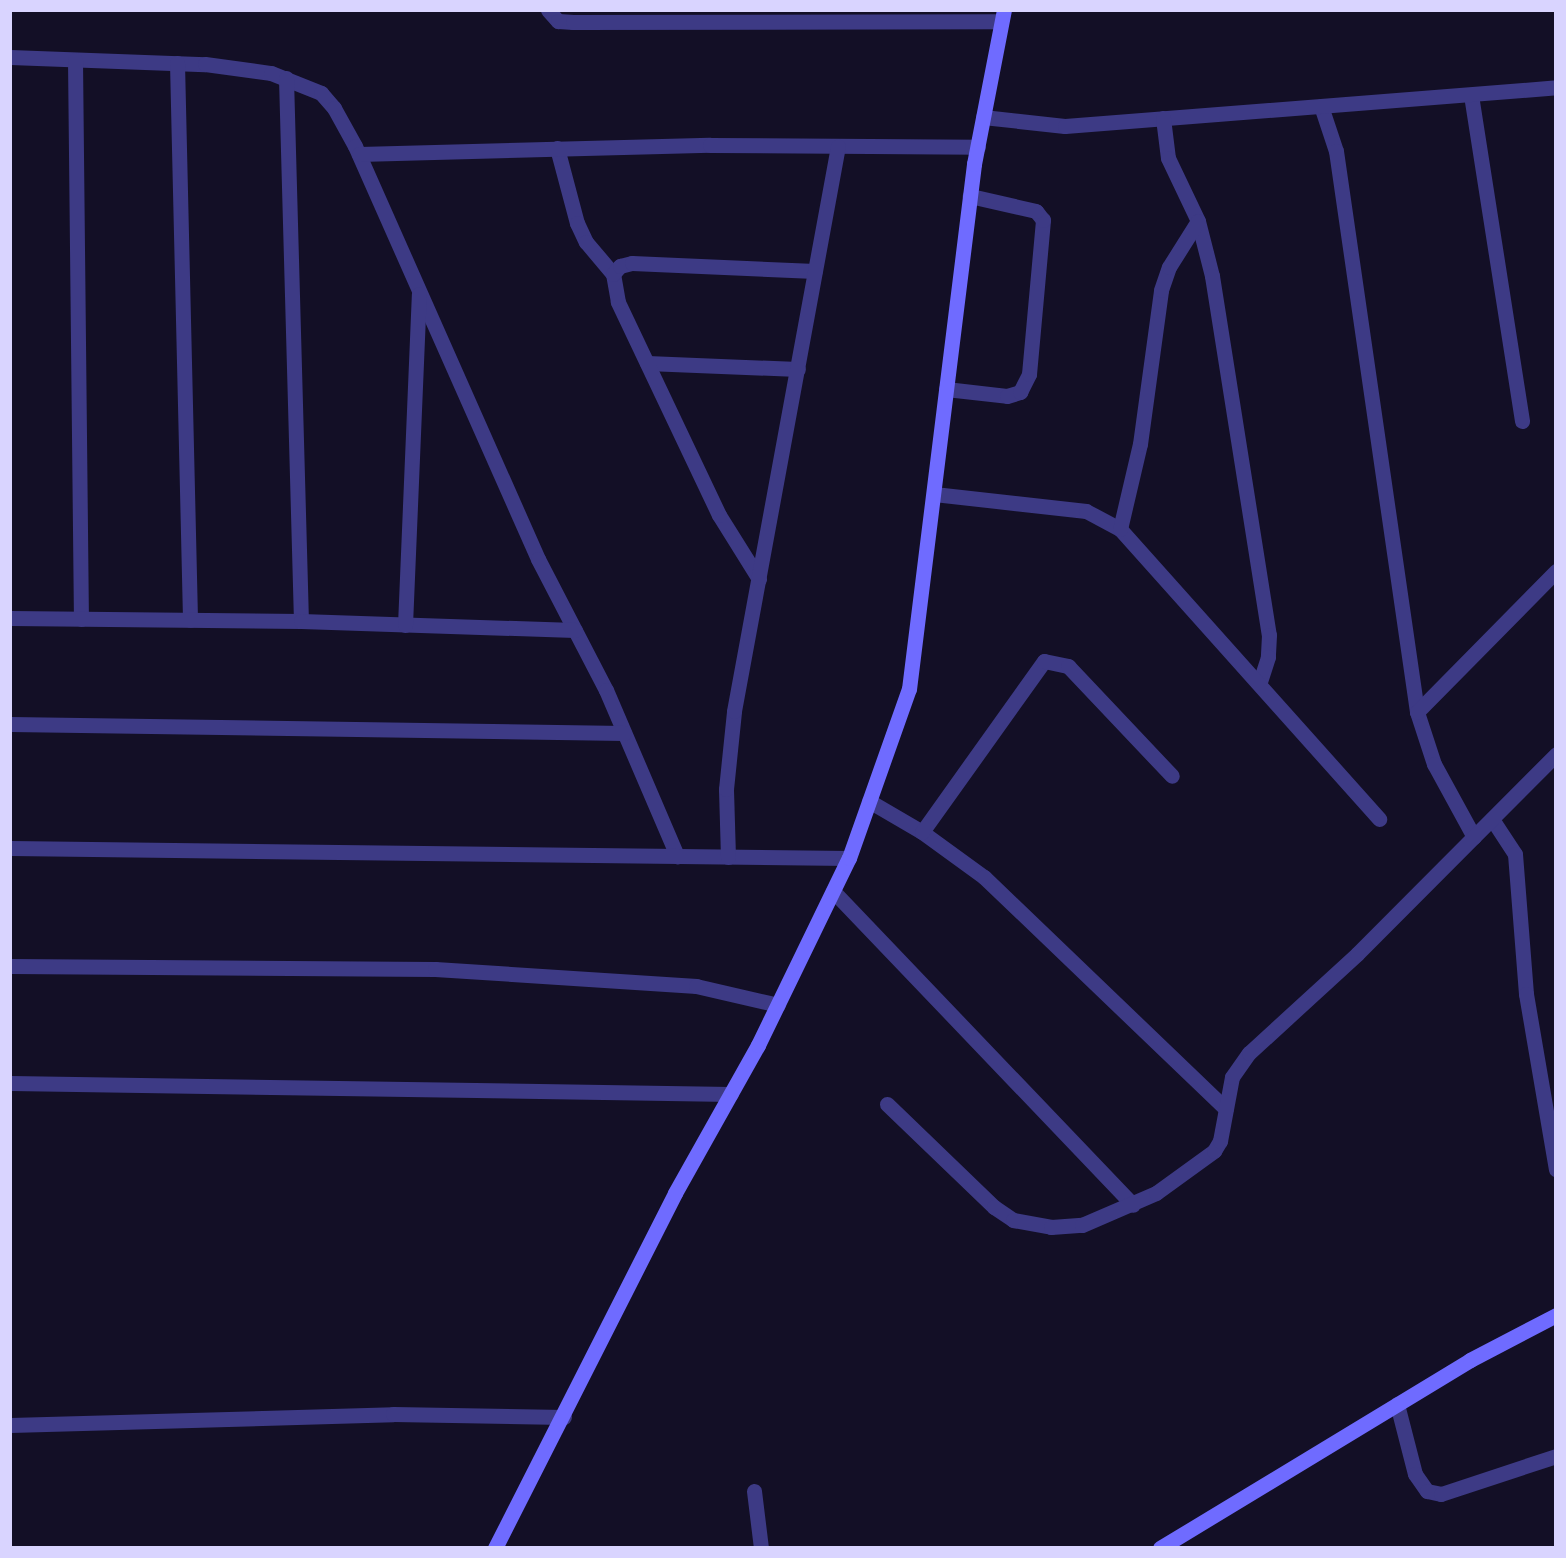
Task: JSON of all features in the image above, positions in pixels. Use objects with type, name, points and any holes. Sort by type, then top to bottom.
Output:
[{"type":"main road","points":[[495,1548],[564,1417],[675,1193],[778,1005],[849,858],[909,689],[970,196],[1003,16]]},
{"type":"main road","points":[[1160,1548],[1397,1404],[1556,1315]]},
{"type":"street","points":[[548,10],[558,21],[656,16],[1003,16]]},
{"type":"street","points":[[10,57],[177,63],[286,78],[321,93],[334,108],[359,154],[538,559],[624,733],[676,856]]},
{"type":"street","points":[[75,60],[81,619]]},
{"type":"street","points":[[177,63],[189,620]]},
{"type":"street","points":[[286,78],[301,621]]},
{"type":"street","points":[[983,117],[1065,126],[1556,87]]},
{"type":"street","points":[[1471,95],[1522,421]]},
{"type":"street","points":[[1322,106],[1336,151],[1417,712],[1434,764],[1474,837]]},
{"type":"street","points":[[1163,118],[1168,158],[1198,221],[1212,276],[1266,615],[1268,657],[1260,684]]},
{"type":"street","points":[[728,857],[726,824],[731,737],[838,146]]},
{"type":"street","points":[[359,154],[557,148],[978,147]]},
{"type":"street","points":[[557,148],[577,223],[586,242],[613,274],[618,302],[718,515],[759,579]]},
{"type":"street","points":[[946,389],[1007,396],[1020,392],[1029,374],[1043,220],[1036,211],[970,196]]},
{"type":"street","points":[[1120,529],[1140,444],[1161,290],[1169,267],[1198,221]]},
{"type":"street","points":[[613,274],[620,266],[632,263],[816,271]]},
{"type":"street","points":[[405,625],[420,291]]},
{"type":"street","points":[[647,363],[798,369]]},
{"type":"street","points":[[934,494],[1086,511],[1120,529],[1379,819]]},
{"type":"street","points":[[1417,712],[1556,571]]},
{"type":"street","points":[[10,618],[301,621],[575,630]]},
{"type":"street","points":[[922,832],[1044,661],[1068,666],[1172,776]]},
{"type":"street","points":[[10,724],[624,733]]},
{"type":"street","points":[[887,1104],[994,1207],[1014,1220],[1052,1227],[1082,1225],[1133,1204],[1195,1168],[1214,1151],[1232,1077],[1249,1053],[1357,954],[1556,754]]},
{"type":"street","points":[[869,801],[922,832],[984,878],[1226,1109]]},
{"type":"street","points":[[1492,819],[1515,854],[1526,994],[1556,1169]]},
{"type":"street","points":[[10,848],[849,858]]},
{"type":"street","points":[[833,891],[1133,1204]]},
{"type":"street","points":[[10,966],[435,969],[696,986],[778,1005]]},
{"type":"street","points":[[10,1083],[730,1094]]},
{"type":"street","points":[[1397,1404],[1415,1474],[1427,1491],[1441,1494],[1556,1456]]},
{"type":"street","points":[[10,1425],[393,1414],[564,1417]]},
{"type":"street","points":[[754,1491],[760,1548]]}]
